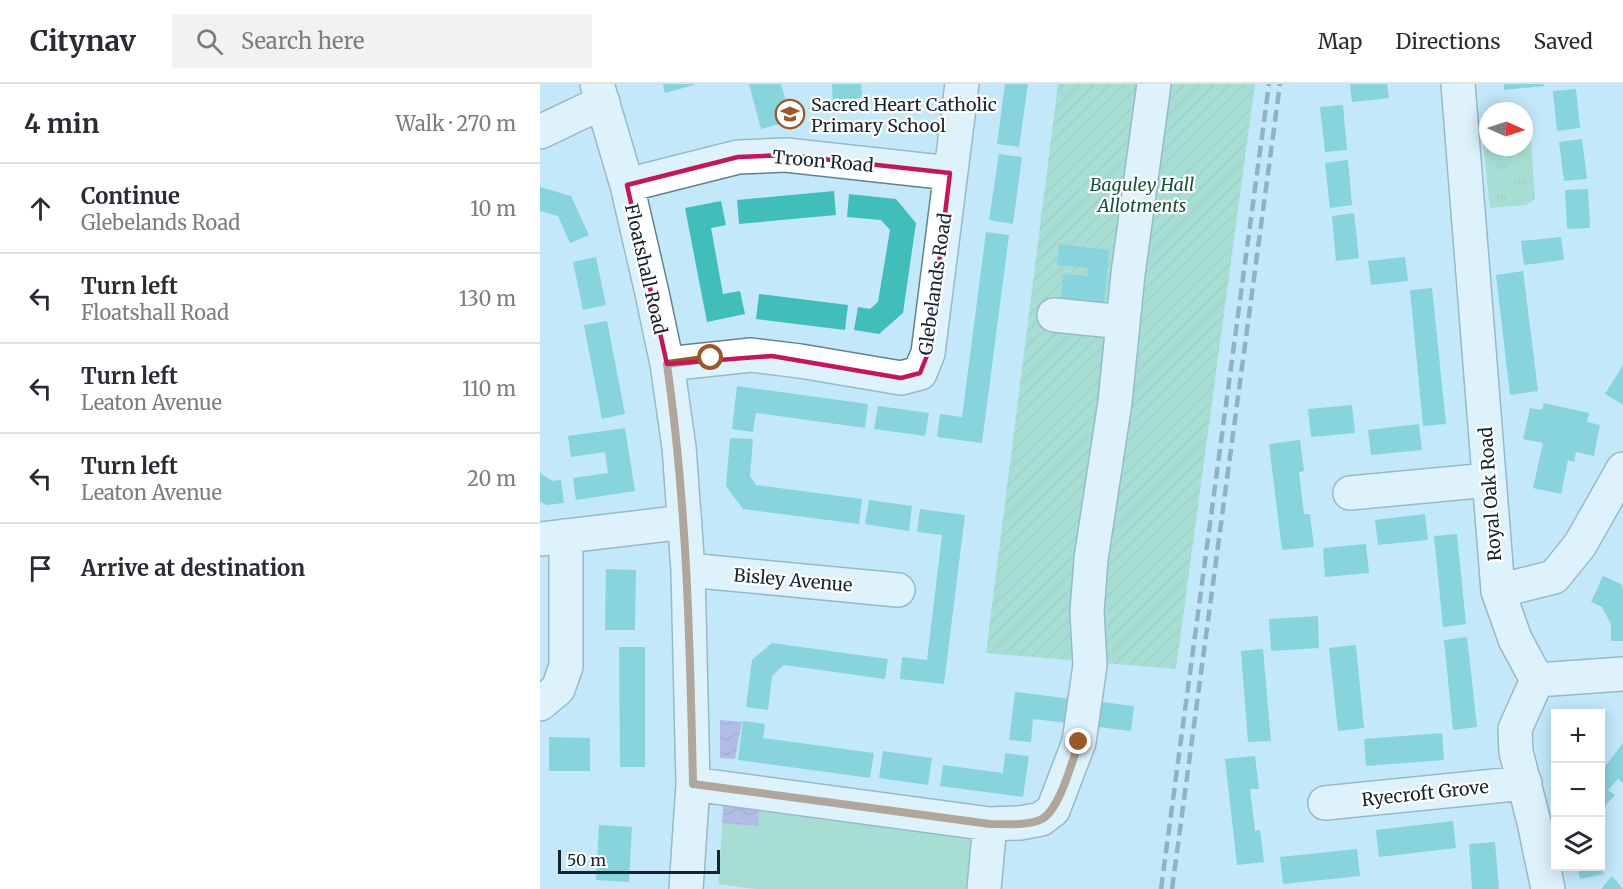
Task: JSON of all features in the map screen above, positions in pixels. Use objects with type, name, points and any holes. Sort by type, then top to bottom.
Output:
[{"type":"street","name":"Glebelands Road","points":[[667,364],[751,355],[901,378],[920,373],[928,353],[962,84]]},
{"type":"street","points":[[693,784],[990,824],[1041,819],[1053,810],[1079,742],[1090,665],[1087,612],[1091,559],[1115,402],[1154,84]]},
{"type":"street","name":"Royal Oak Road","points":[[1458,84],[1498,591],[1515,639],[1537,680]]},
{"type":"street","points":[[540,132],[600,93]]},
{"type":"street","name":"Floatshall Road","points":[[600,93],[627,185],[667,364],[679,447],[688,570],[693,784],[686,889]]},
{"type":"street","name":"Troon Road","points":[[627,185],[738,157],[786,155],[950,173]]},
{"type":"street","points":[[1054,315],[1123,322]]},
{"type":"street","points":[[1498,591],[1554,577],[1580,545],[1623,469]]},
{"type":"street","points":[[1350,493],[1490,480]]},
{"type":"street","points":[[552,538],[685,522]]},
{"type":"street","points":[[540,704],[558,689],[566,666],[566,555],[552,538]]},
{"type":"street","name":"Bisley Avenue","points":[[688,570],[898,590]]},
{"type":"street","points":[[1548,889],[1516,752],[1515,729],[1537,680],[1623,674]]},
{"type":"street","name":"Ryecroft Grove","points":[[1325,803],[1524,783]]},
{"type":"street","points":[[984,889],[990,824]]},
{"type":"highlighted area","points":[[786,155],[950,173],[928,353],[920,373],[901,378],[772,356],[667,364],[627,185],[738,157]]},
{"type":"green space","name":"Baguley Hall Allotments","points":[[1058,84],[1255,84],[1176,669],[986,653]]},
{"type":"green space","points":[[1484,156],[1532,156],[1535,199],[1526,205],[1490,208]]},
{"type":"green space","points":[[725,788],[989,832],[977,889],[756,889],[718,884]]},
{"type":"water","points":[[720,720],[742,722],[735,759],[720,758]]},
{"type":"water","points":[[724,798],[759,802],[758,826],[722,823]]},
{"type":"building","points":[[663,84],[694,84],[694,85],[665,93]]},
{"type":"building","points":[[749,84],[781,84],[788,109],[783,111],[786,122],[761,129]]},
{"type":"building","points":[[832,84],[861,84],[862,98],[857,98],[857,110],[833,111]]},
{"type":"building","points":[[1005,84],[1028,84],[1019,147],[997,144]]},
{"type":"building","points":[[1350,84],[1387,84],[1389,98],[1352,102]]},
{"type":"building","points":[[1504,84],[1544,84],[1544,86],[1504,90]]},
{"type":"building","points":[[1576,89],[1580,128],[1557,131],[1553,91]]},
{"type":"building","points":[[1343,105],[1347,150],[1325,152],[1320,107]]},
{"type":"building","points":[[1582,139],[1587,179],[1564,181],[1559,142]]},
{"type":"building","points":[[999,154],[1022,157],[1013,224],[989,220]]},
{"type":"building","points":[[1348,160],[1352,205],[1330,208],[1325,163]]},
{"type":"building","points":[[540,187],[571,196],[589,235],[570,243],[558,216],[540,211]]},
{"type":"building","points":[[1588,189],[1590,228],[1567,229],[1565,190]]},
{"type":"building","points":[[834,191],[836,215],[739,224],[737,200]]},
{"type":"building","points":[[849,194],[896,199],[916,223],[903,313],[879,334],[854,330],[858,307],[870,309],[878,302],[890,230],[881,220],[847,217]]},
{"type":"building","points":[[721,201],[726,225],[711,228],[723,294],[740,291],[745,314],[707,322],[685,208]]},
{"type":"building","points":[[1354,213],[1359,258],[1336,261],[1332,216]]},
{"type":"building","points":[[986,232],[1009,235],[982,443],[937,437],[940,414],[962,417]]},
{"type":"building","points":[[1561,237],[1564,260],[1524,265],[1521,241]]},
{"type":"building","points":[[1059,244],[1109,250],[1104,303],[1061,298],[1063,274],[1088,276],[1089,268],[1057,265]]},
{"type":"building","points":[[596,257],[606,305],[583,310],[573,262]]},
{"type":"building","points":[[1405,257],[1408,281],[1371,285],[1368,261]]},
{"type":"building","points":[[1523,271],[1538,391],[1510,395],[1496,275]]},
{"type":"building","points":[[1432,288],[1446,424],[1423,426],[1410,290]]},
{"type":"building","points":[[759,294],[848,305],[845,330],[756,319]]},
{"type":"building","points":[[607,321],[625,414],[602,419],[584,325]]},
{"type":"building","points":[[1623,365],[1623,405],[1605,394]]},
{"type":"building","points":[[737,386],[868,404],[865,428],[756,413],[753,432],[732,429]]},
{"type":"building","points":[[1544,403],[1589,413],[1587,422],[1600,425],[1594,456],[1576,452],[1574,462],[1568,460],[1561,494],[1533,488],[1543,443],[1523,439],[1530,408],[1542,410]]},
{"type":"building","points":[[1352,405],[1355,433],[1311,437],[1308,409]]},
{"type":"building","points":[[878,406],[929,413],[925,436],[874,429]]},
{"type":"building","points":[[1419,424],[1422,450],[1371,455],[1368,430]]},
{"type":"building","points":[[625,428],[635,491],[576,500],[573,478],[608,473],[605,452],[571,457],[568,436]]},
{"type":"building","points":[[730,438],[753,439],[750,476],[756,485],[862,499],[859,524],[743,509],[726,486]]},
{"type":"building","points":[[1300,440],[1304,471],[1299,472],[1304,514],[1310,514],[1314,547],[1282,550],[1269,444]]},
{"type":"building","points":[[540,473],[552,481],[561,480],[564,503],[546,505],[540,501]]},
{"type":"building","points":[[869,500],[912,506],[909,531],[865,524]]},
{"type":"building","points":[[920,509],[965,515],[944,684],[900,679],[902,657],[927,660],[942,535],[917,532]]},
{"type":"building","points":[[1425,514],[1428,540],[1378,545],[1375,520]]},
{"type":"building","points":[[1457,534],[1466,624],[1443,627],[1434,536]]},
{"type":"building","points":[[1366,544],[1369,573],[1325,577],[1323,548]]},
{"type":"building","points":[[606,569],[636,570],[635,630],[605,630]]},
{"type":"building","points":[[1603,576],[1621,584],[1623,589],[1623,641],[1611,641],[1611,624],[1602,607],[1591,602]]},
{"type":"building","points":[[1318,616],[1319,648],[1271,651],[1269,619]]},
{"type":"building","points":[[1467,637],[1477,727],[1453,730],[1444,640]]},
{"type":"building","points":[[772,643],[888,659],[885,679],[784,665],[772,676],[768,710],[746,707],[752,660]]},
{"type":"building","points":[[1356,645],[1364,728],[1338,731],[1329,648]]},
{"type":"building","points":[[619,647],[645,647],[645,767],[620,767]]},
{"type":"building","points":[[1263,649],[1271,741],[1248,742],[1241,651]]},
{"type":"building","points":[[1015,692],[1072,699],[1069,723],[1033,719],[1031,742],[1009,740]]},
{"type":"building","points":[[1093,701],[1134,706],[1131,731],[1090,726]]},
{"type":"building","points":[[743,721],[765,724],[763,738],[874,753],[870,778],[738,760]]},
{"type":"building","points":[[1442,733],[1444,760],[1366,766],[1364,739]]},
{"type":"building","points":[[549,737],[590,738],[590,771],[549,771]]},
{"type":"building","points":[[1623,743],[1623,783],[1618,779],[1608,790],[1615,795],[1605,806],[1605,766]]},
{"type":"building","points":[[883,751],[932,758],[928,785],[879,778]]},
{"type":"building","points":[[1005,753],[1029,756],[1023,797],[940,786],[943,765],[1003,773]]},
{"type":"building","points":[[1255,756],[1259,789],[1250,789],[1255,831],[1260,830],[1264,862],[1237,865],[1225,759]]},
{"type":"building","points":[[1453,821],[1456,848],[1379,857],[1376,830]]},
{"type":"building","points":[[599,825],[632,827],[629,882],[596,880]]},
{"type":"building","points":[[1495,842],[1499,889],[1472,889],[1469,844]]},
{"type":"building","points":[[1357,849],[1360,876],[1283,884],[1280,857]]},
{"type":"building","points":[[1578,871],[1603,871],[1604,874],[1580,879]]},
{"type":"building","points":[[1612,876],[1623,889],[1601,889]]},
{"type":"railway","points":[[1161,889],[1269,84]]},
{"type":"railway","points":[[1172,889],[1280,84]]},
{"type":"place","name":"Sacred Heart Catholic Primary School","points":[[790,114]]},
{"type":"route","points":[[711,358],[667,364],[679,447],[688,570],[693,784],[990,824],[1020,823],[1041,819],[1053,810],[1079,742]]}]
